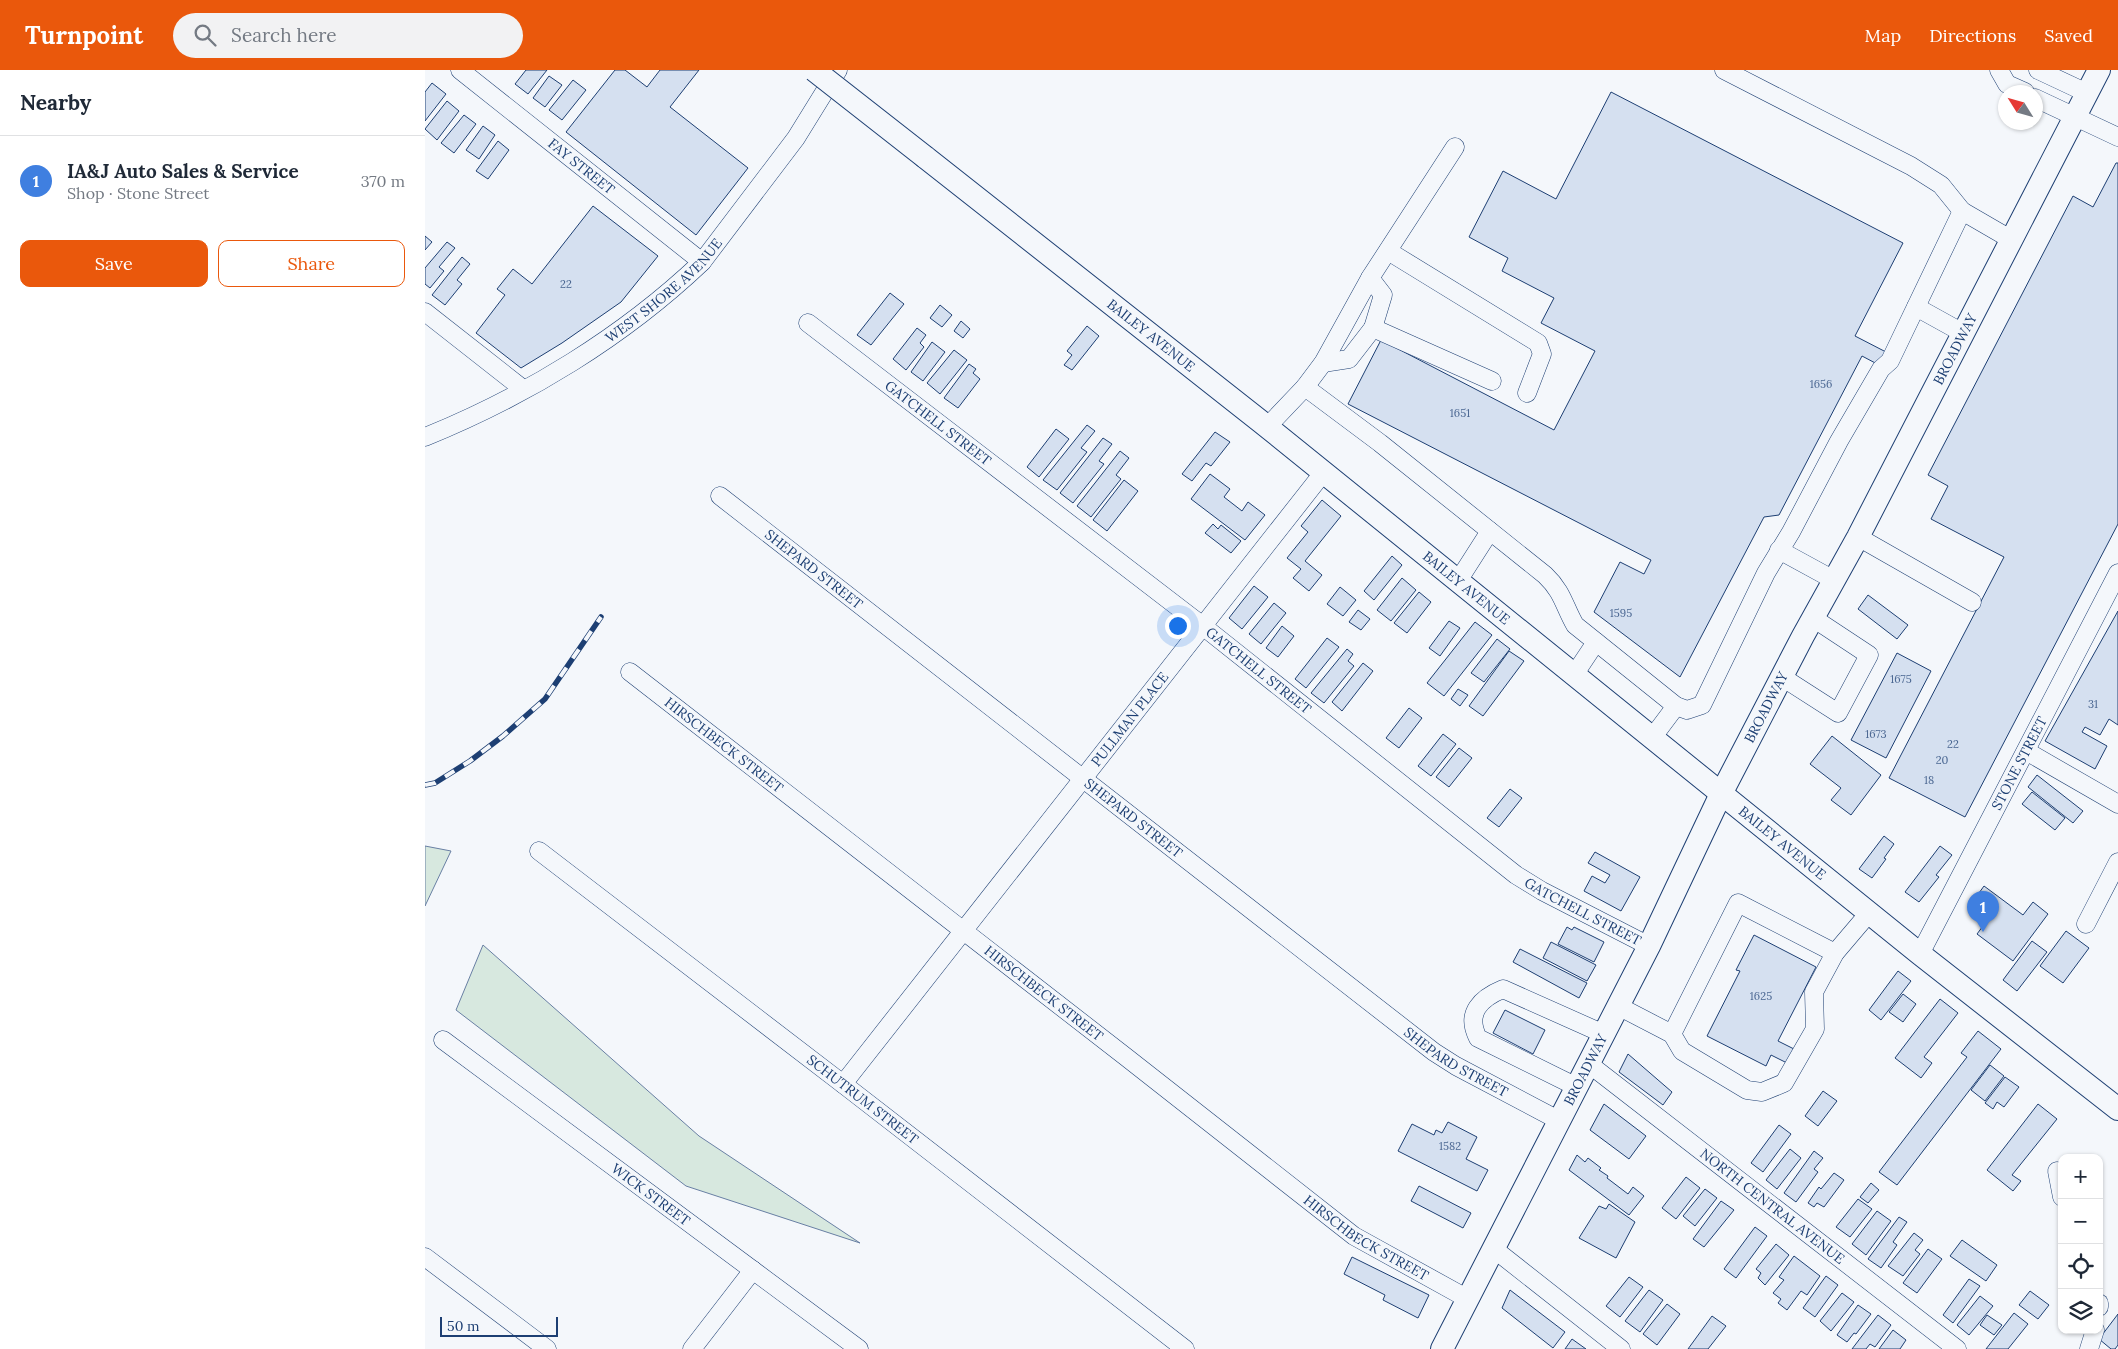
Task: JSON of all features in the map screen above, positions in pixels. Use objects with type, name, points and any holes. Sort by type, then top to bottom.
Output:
[{"type":"main road","name":"BAILEY AVENUE","points":[[814,70],[1267,427],[1920,954],[2118,1109]]},
{"type":"main road","name":"BROADWAY","points":[[1442,1349],[1649,946],[1721,794],[1813,618],[1859,537],[2099,70]]},
{"type":"street","name":"FAY STREET","points":[[460,70],[702,262]]},
{"type":"street","name":"WEST SHORE AVENUE","points":[[425,437],[463,422],[523,390],[607,339],[647,310],[702,262],[796,138],[838,70]]},
{"type":"street","points":[[1724,70],[1911,166],[1941,186],[1962,212],[2011,240]]},
{"type":"street","points":[[1999,70],[2009,85]]},
{"type":"street","points":[[2038,70],[2087,93]]},
{"type":"street","points":[[2043,102],[2118,137]]},
{"type":"street","points":[[1267,427],[1305,387],[1323,363],[1370,278],[1455,147]]},
{"type":"street","points":[[1305,387],[1551,581],[1561,594],[1575,625],[1676,706],[1687,710],[1701,705],[1779,550],[1791,532],[1881,369],[1890,361],[1962,212]]},
{"type":"street","points":[[1388,252],[1538,343],[1543,354],[1527,393]]},
{"type":"street","points":[[1323,363],[1349,359],[1373,328],[1383,295],[1370,278]]},
{"type":"street","points":[[1916,307],[1963,333]]},
{"type":"street","points":[[425,312],[523,390]]},
{"type":"street","name":"GATCHELL STREET","points":[[808,323],[1204,627],[1515,875],[1649,946]]},
{"type":"street","points":[[1373,328],[1492,381]]},
{"type":"street","name":"PULLMAN PLACE","points":[[843,1084],[1204,627],[1323,473]]},
{"type":"street","name":"SHEPARD STREET","points":[[720,496],[1434,1052],[1456,1066],[1560,1121]]},
{"type":"street","points":[[1458,582],[1490,532]]},
{"type":"street","points":[[1859,537],[1972,602]]},
{"type":"street","points":[[1779,550],[1834,580]]},
{"type":"street","name":"STONE STREET","points":[[1920,954],[2118,573]]},
{"type":"street","points":[[1783,676],[1838,713],[1869,655],[1813,618]]},
{"type":"street","points":[[1574,675],[1596,642]]},
{"type":"street","name":"HIRSCHBECK STREET","points":[[630,672],[965,931],[1354,1236],[1468,1299]]},
{"type":"street","points":[[1651,738],[1676,706]]},
{"type":"street","points":[[2026,751],[2118,804]]},
{"type":"street","name":"SCHUTRUM STREET","points":[[539,851],[1185,1349]]},
{"type":"street","points":[[2086,924],[2118,862]]},
{"type":"street","points":[[1672,1034],[1738,903],[1835,953]]},
{"type":"street","points":[[1618,1006],[1672,1034],[1682,1051],[1747,1090],[1762,1092],[1784,1082],[1815,1029],[1814,992],[1835,953],[1869,913]]},
{"type":"street","points":[[1577,1087],[1478,1038],[1474,1030],[1473,1021],[1476,1009],[1484,999],[1503,989],[1604,1034]]},
{"type":"street","name":"WICK STREET","points":[[443,1040],[859,1349]]},
{"type":"street","name":"NORTH CENTRAL AVENUE","points":[[1589,1064],[1957,1349]]},
{"type":"street","points":[[2057,1171],[2058,1176]]},
{"type":"street","points":[[1494,1249],[1621,1349]]},
{"type":"street","points":[[425,1258],[547,1349]]},
{"type":"street","points":[[692,1349],[753,1270]]},
{"type":"street","points":[[2089,1349],[2094,1334]]},
{"type":"shaded area","points":[[425,846],[451,851],[425,906]]},
{"type":"shaded area","points":[[483,945],[699,1136],[860,1243],[686,1186],[456,1010]]},
{"type":"building","points":[[526,70],[547,70],[528,94],[515,84]]},
{"type":"building","points":[[615,70],[625,70],[647,87],[660,70],[699,70],[670,107],[748,168],[696,235],[566,132]]},
{"type":"building","points":[[549,76],[562,85],[545,107],[533,98]]},
{"type":"building","points":[[573,80],[586,90],[562,120],[549,110]]},
{"type":"building","points":[[432,83],[446,94],[425,121],[425,92]]},
{"type":"building","points":[[1611,92],[1903,243],[1855,336],[1886,352],[1879,365],[1862,356],[1779,515],[1764,517],[1680,677],[1594,612],[1620,562],[1644,574],[1651,560],[1348,404],[1381,340],[1554,430],[1595,351],[1541,323],[1554,298],[1502,271],[1508,258],[1469,237],[1503,171],[1556,199]]},
{"type":"building","points":[[447,101],[459,111],[437,140],[425,129]]},
{"type":"building","points":[[464,115],[476,124],[454,153],[441,143]]},
{"type":"building","points":[[483,126],[495,135],[479,159],[466,150]]},
{"type":"building","points":[[498,141],[509,150],[488,179],[476,171]]},
{"type":"building","points":[[2116,163],[2118,163],[2118,524],[1965,817],[1889,778],[2004,557],[1931,519],[1948,486],[1928,475],[2073,196],[2093,207]]},
{"type":"building","points":[[593,206],[658,256],[621,302],[562,343],[521,368],[476,333],[505,295],[497,289],[513,269],[532,284]]},
{"type":"building","points":[[425,236],[432,242],[425,250]]},
{"type":"building","points":[[447,242],[455,248],[439,267],[444,271],[430,288],[425,284],[425,268]]},
{"type":"building","points":[[462,257],[470,264],[457,280],[462,284],[445,305],[432,295]]},
{"type":"building","points":[[890,293],[904,304],[871,345],[857,335]]},
{"type":"building","points":[[940,305],[952,315],[942,327],[930,318]]},
{"type":"building","points":[[961,321],[970,329],[963,338],[954,331]]},
{"type":"building","points":[[1087,326],[1099,336],[1072,370],[1064,365],[1072,355],[1067,351]]},
{"type":"building","points":[[917,328],[926,335],[920,343],[924,347],[906,370],[893,359]]},
{"type":"building","points":[[932,342],[945,352],[923,381],[911,372]]},
{"type":"building","points":[[954,350],[967,360],[940,394],[927,383]]},
{"type":"building","points":[[969,364],[976,369],[973,373],[980,379],[958,408],[944,398]]},
{"type":"building","points":[[1087,425],[1095,431],[1081,448],[1087,452],[1057,490],[1043,480]]},
{"type":"building","points":[[1056,429],[1069,439],[1039,477],[1027,467]]},
{"type":"building","points":[[1215,432],[1230,442],[1211,466],[1206,463],[1192,481],[1182,474]]},
{"type":"building","points":[[1103,438],[1112,444],[1099,461],[1104,464],[1073,503],[1060,493]]},
{"type":"building","points":[[1120,451],[1129,458],[1116,475],[1121,479],[1091,517],[1077,506]]},
{"type":"building","points":[[1210,474],[1230,489],[1224,497],[1242,511],[1248,502],[1265,515],[1245,540],[1191,499]]},
{"type":"building","points":[[1124,480],[1138,491],[1107,531],[1093,520]]},
{"type":"building","points":[[1322,500],[1341,516],[1305,561],[1322,575],[1309,591],[1293,578],[1301,569],[1287,558],[1308,532],[1301,526]]},
{"type":"building","points":[[1213,524],[1218,529],[1221,525],[1241,541],[1231,553],[1205,533]]},
{"type":"building","points":[[1392,556],[1402,565],[1374,600],[1364,591]]},
{"type":"building","points":[[1402,578],[1416,590],[1391,621],[1377,610]]},
{"type":"building","points":[[1254,586],[1268,597],[1242,629],[1229,618]]},
{"type":"building","points":[[1340,587],[1356,600],[1343,616],[1327,604]]},
{"type":"building","points":[[1419,592],[1431,602],[1407,633],[1394,623]]},
{"type":"building","points":[[1868,595],[1908,625],[1897,639],[1858,609]]},
{"type":"building","points":[[1274,603],[1286,613],[1261,644],[1249,634]]},
{"type":"building","points":[[1358,610],[1370,619],[1361,630],[1349,622]]},
{"type":"building","points":[[2118,611],[2118,725],[2109,719],[2100,735],[2085,727],[2082,732],[2107,746],[2095,769],[2045,741]]},
{"type":"building","points":[[1449,621],[1460,628],[1440,656],[1429,648]]},
{"type":"building","points":[[1475,622],[1492,635],[1444,696],[1427,683]]},
{"type":"building","points":[[1282,626],[1294,636],[1278,657],[1266,648]]},
{"type":"building","points":[[1327,638],[1339,647],[1306,688],[1295,679]]},
{"type":"building","points":[[1497,639],[1510,649],[1484,682],[1471,673]]},
{"type":"building","points":[[1347,649],[1353,654],[1348,661],[1354,666],[1324,703],[1311,693]]},
{"type":"building","points":[[1509,651],[1524,661],[1483,716],[1469,706]]},
{"type":"building","points":[[1897,653],[1931,671],[1886,758],[1851,740]]},
{"type":"building","points":[[1363,663],[1373,671],[1342,711],[1332,702]]},
{"type":"building","points":[[1458,689],[1468,695],[1460,706],[1451,699]]},
{"type":"building","points":[[1409,708],[1422,718],[1399,748],[1386,738]]},
{"type":"building","points":[[1443,734],[1456,744],[1431,776],[1418,766]]},
{"type":"building","points":[[1832,736],[1881,775],[1851,815],[1831,800],[1841,788],[1810,764]]},
{"type":"building","points":[[1459,748],[1472,758],[1449,787],[1436,777]]},
{"type":"building","points":[[2037,775],[2083,811],[2073,823],[2028,787]]},
{"type":"building","points":[[1510,789],[1522,798],[1499,827],[1487,818]]},
{"type":"building","points":[[2032,792],[2065,818],[2055,830],[2022,804]]},
{"type":"building","points":[[1884,836],[1894,844],[1872,878],[1859,869]]},
{"type":"building","points":[[1940,846],[1952,855],[1936,875],[1939,877],[1919,902],[1905,892]]},
{"type":"building","points":[[1595,852],[1640,877],[1621,911],[1584,891],[1592,876],[1605,883],[1610,875],[1588,863]]},
{"type":"building","points":[[1984,886],[2023,915],[2033,902],[2048,914],[2013,961],[1977,934],[1992,914],[1974,900]]},
{"type":"building","points":[[1567,927],[1572,930],[1574,927],[1604,942],[1594,962],[1558,944]]},
{"type":"building","points":[[2066,931],[2089,948],[2063,983],[2040,966]]},
{"type":"building","points":[[1754,935],[1816,967],[1778,1041],[1796,1050],[1789,1064],[1771,1055],[1766,1066],[1707,1036],[1740,971],[1736,970]]},
{"type":"building","points":[[2032,941],[2047,952],[2017,991],[2003,980]]},
{"type":"building","points":[[1551,942],[1596,965],[1587,981],[1543,958]]},
{"type":"building","points":[[1520,949],[1587,983],[1579,998],[1513,962]]},
{"type":"building","points":[[1898,971],[1911,981],[1881,1020],[1869,1010]]},
{"type":"building","points":[[1903,994],[1916,1004],[1903,1022],[1889,1012]]},
{"type":"building","points":[[1940,999],[1958,1013],[1924,1057],[1932,1063],[1921,1078],[1895,1058]]},
{"type":"building","points":[[1505,1010],[1545,1030],[1533,1054],[1493,1033]]},
{"type":"building","points":[[1978,1031],[2001,1049],[1897,1185],[1879,1172],[1967,1057],[1961,1053]]},
{"type":"building","points":[[1628,1054],[1672,1092],[1663,1105],[1619,1072]]},
{"type":"building","points":[[1990,1065],[2004,1076],[1985,1101],[1971,1090]]},
{"type":"building","points":[[2005,1077],[2019,1087],[2004,1107],[1997,1102],[1993,1109],[1985,1103]]},
{"type":"building","points":[[1823,1091],[1837,1101],[1818,1126],[1805,1116]]},
{"type":"building","points":[[1604,1104],[1646,1136],[1629,1159],[1590,1130]]},
{"type":"building","points":[[2038,1104],[2057,1119],[2012,1175],[2021,1181],[2013,1191],[1987,1170]]},
{"type":"building","points":[[1448,1122],[1477,1137],[1466,1159],[1488,1170],[1477,1191],[1398,1151],[1412,1124],[1434,1135],[1436,1130],[1442,1133]]},
{"type":"building","points":[[1779,1125],[1791,1134],[1763,1172],[1751,1163]]},
{"type":"building","points":[[1790,1149],[1801,1158],[1777,1189],[1766,1180]]},
{"type":"building","points":[[1814,1151],[1823,1158],[1814,1169],[1818,1172],[1796,1202],[1784,1193]]},
{"type":"building","points":[[1577,1155],[1585,1162],[1588,1158],[1601,1168],[1599,1170],[1608,1176],[1607,1178],[1628,1194],[1633,1187],[1644,1196],[1629,1215],[1569,1170]]},
{"type":"building","points":[[1834,1173],[1844,1180],[1824,1207],[1817,1203],[1814,1207],[1808,1203],[1819,1187],[1821,1189]]},
{"type":"building","points":[[1686,1177],[1700,1188],[1676,1219],[1662,1208]]},
{"type":"building","points":[[1871,1183],[1879,1190],[1868,1203],[1860,1197]]},
{"type":"building","points":[[1419,1186],[1471,1213],[1463,1228],[1411,1201]]},
{"type":"building","points":[[1705,1189],[1717,1198],[1695,1226],[1683,1216]]},
{"type":"building","points":[[1858,1199],[1872,1209],[1850,1237],[1836,1227]]},
{"type":"building","points":[[1721,1201],[1734,1210],[1704,1247],[1693,1239]]},
{"type":"building","points":[[1609,1204],[1635,1222],[1616,1258],[1579,1238],[1599,1206],[1606,1209]]},
{"type":"building","points":[[1877,1211],[1891,1221],[1866,1255],[1852,1244]]},
{"type":"building","points":[[1899,1217],[1907,1222],[1893,1242],[1897,1245],[1881,1268],[1868,1259]]},
{"type":"building","points":[[1755,1227],[1767,1236],[1736,1278],[1724,1269]]},
{"type":"building","points":[[1914,1233],[1923,1240],[1915,1250],[1920,1254],[1903,1276],[1888,1266]]},
{"type":"building","points":[[1962,1240],[1997,1265],[1986,1281],[1950,1256]]},
{"type":"building","points":[[1776,1244],[1789,1255],[1765,1285],[1758,1278],[1761,1273],[1756,1269]]},
{"type":"building","points":[[1928,1249],[1942,1259],[1917,1293],[1903,1283]]},
{"type":"building","points":[[1794,1256],[1820,1276],[1807,1295],[1801,1291],[1787,1310],[1778,1303],[1781,1299],[1773,1293],[1784,1280],[1779,1277]]},
{"type":"building","points":[[1352,1257],[1429,1295],[1418,1318],[1383,1300],[1385,1295],[1344,1274]]},
{"type":"building","points":[[1826,1276],[1838,1285],[1815,1317],[1803,1308]]},
{"type":"building","points":[[1629,1277],[1643,1287],[1620,1317],[1606,1306]]},
{"type":"building","points":[[1969,1279],[1980,1286],[1953,1323],[1943,1315]]},
{"type":"building","points":[[1510,1290],[1565,1332],[1553,1348],[1502,1308]]},
{"type":"building","points":[[1649,1290],[1663,1300],[1640,1332],[1625,1321]]},
{"type":"building","points":[[2030,1291],[2049,1305],[2038,1319],[2019,1305]]},
{"type":"building","points":[[1842,1293],[1854,1302],[1831,1331],[1820,1321]]},
{"type":"building","points":[[1980,1296],[1993,1306],[1969,1335],[1957,1325]]},
{"type":"building","points":[[1667,1304],[1680,1314],[1657,1345],[1643,1334]]},
{"type":"building","points":[[1858,1305],[1871,1314],[1856,1334],[1854,1333],[1847,1342],[1837,1335]]},
{"type":"building","points":[[2014,1313],[2028,1324],[2008,1349],[1986,1349]]},
{"type":"building","points":[[2118,1314],[2118,1345],[2115,1349],[2111,1349],[2099,1339]]},
{"type":"building","points":[[1878,1315],[1891,1325],[1875,1347],[1870,1344],[1866,1349],[1852,1349]]},
{"type":"building","points":[[1987,1315],[2002,1325],[1994,1335],[1980,1325]]},
{"type":"building","points":[[1712,1316],[1726,1326],[1708,1349],[1688,1349]]},
{"type":"building","points":[[1893,1330],[1906,1340],[1900,1349],[1879,1349]]},
{"type":"building","points":[[1572,1339],[1586,1349],[1565,1349]]},
{"type":"railway","points":[[425,785],[435,783],[470,761],[503,736],[545,699],[601,617]]},
{"type":"place","name":"IA&J Auto Sales & Service","points":[[1983,932]]}]
